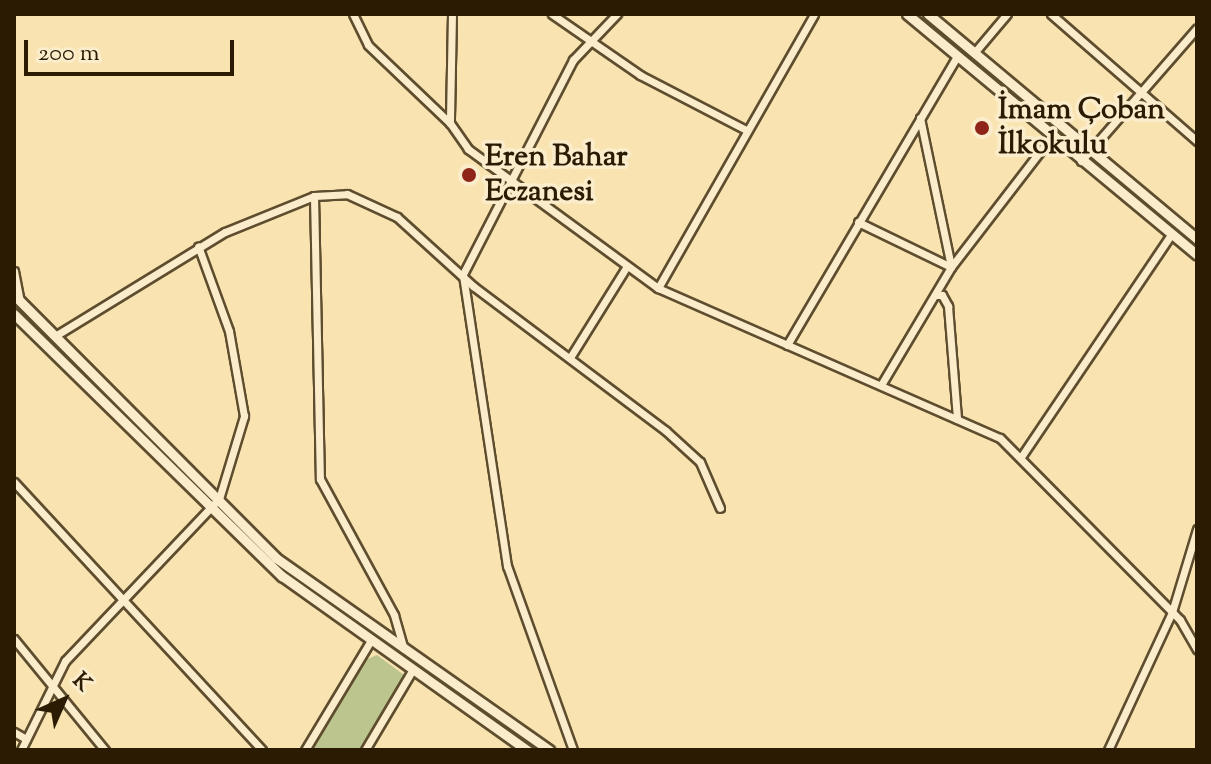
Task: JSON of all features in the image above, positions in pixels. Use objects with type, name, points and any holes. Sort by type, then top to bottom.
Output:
[{"type":"street","points":[[353,14],[368,45],[450,123],[468,149],[658,288],[1000,438],[1172,612],[1197,650]]},
{"type":"street","points":[[450,123],[452,14]]},
{"type":"street","points":[[552,14],[640,75],[746,130]]},
{"type":"street","points":[[573,750],[507,566],[463,274],[573,60],[617,14]]},
{"type":"street","points":[[658,288],[814,14]]},
{"type":"street","points":[[907,14],[1170,236],[1197,255]]},
{"type":"street","points":[[928,14],[1197,239]]},
{"type":"street","points":[[974,53],[1007,14]]},
{"type":"street","points":[[1051,14],[1197,141]]},
{"type":"street","points":[[1081,161],[1197,28]]},
{"type":"street","points":[[787,345],[957,56]]},
{"type":"street","points":[[920,118],[951,267]]},
{"type":"street","points":[[881,385],[951,267],[1052,136]]},
{"type":"street","points":[[55,336],[198,246],[314,196],[347,194],[382,207],[693,454],[720,508]]},
{"type":"street","points":[[314,196],[320,479],[394,615],[404,649]]},
{"type":"street","points":[[858,222],[951,267]]},
{"type":"street","points":[[1021,457],[1170,236]]},
{"type":"street","points":[[21,750],[65,661],[215,503],[244,416],[229,331],[198,246]]},
{"type":"street","points":[[571,356],[627,266]]},
{"type":"street","points":[[14,271],[17,298],[282,576],[370,642],[523,748]]},
{"type":"street","points":[[935,295],[942,295],[948,306],[957,419]]},
{"type":"street","points":[[14,314],[293,573],[549,750]]},
{"type":"street","points":[[14,482],[262,750]]},
{"type":"street","points":[[1108,750],[1172,612],[1197,529]]},
{"type":"street","points":[[14,639],[54,681],[105,750]]},
{"type":"street","points":[[305,750],[370,642]]},
{"type":"street","points":[[365,750],[412,671]]},
{"type":"street","points":[[14,732],[26,739]]},
{"type":"green space","points":[[377,655],[404,675],[359,750],[310,750],[363,661]]},
{"type":"place","name":"İmam Çoban İlkokulu","points":[[982,128]]},
{"type":"place","name":"Eren Bahar Eczanesi","points":[[469,175]]}]
